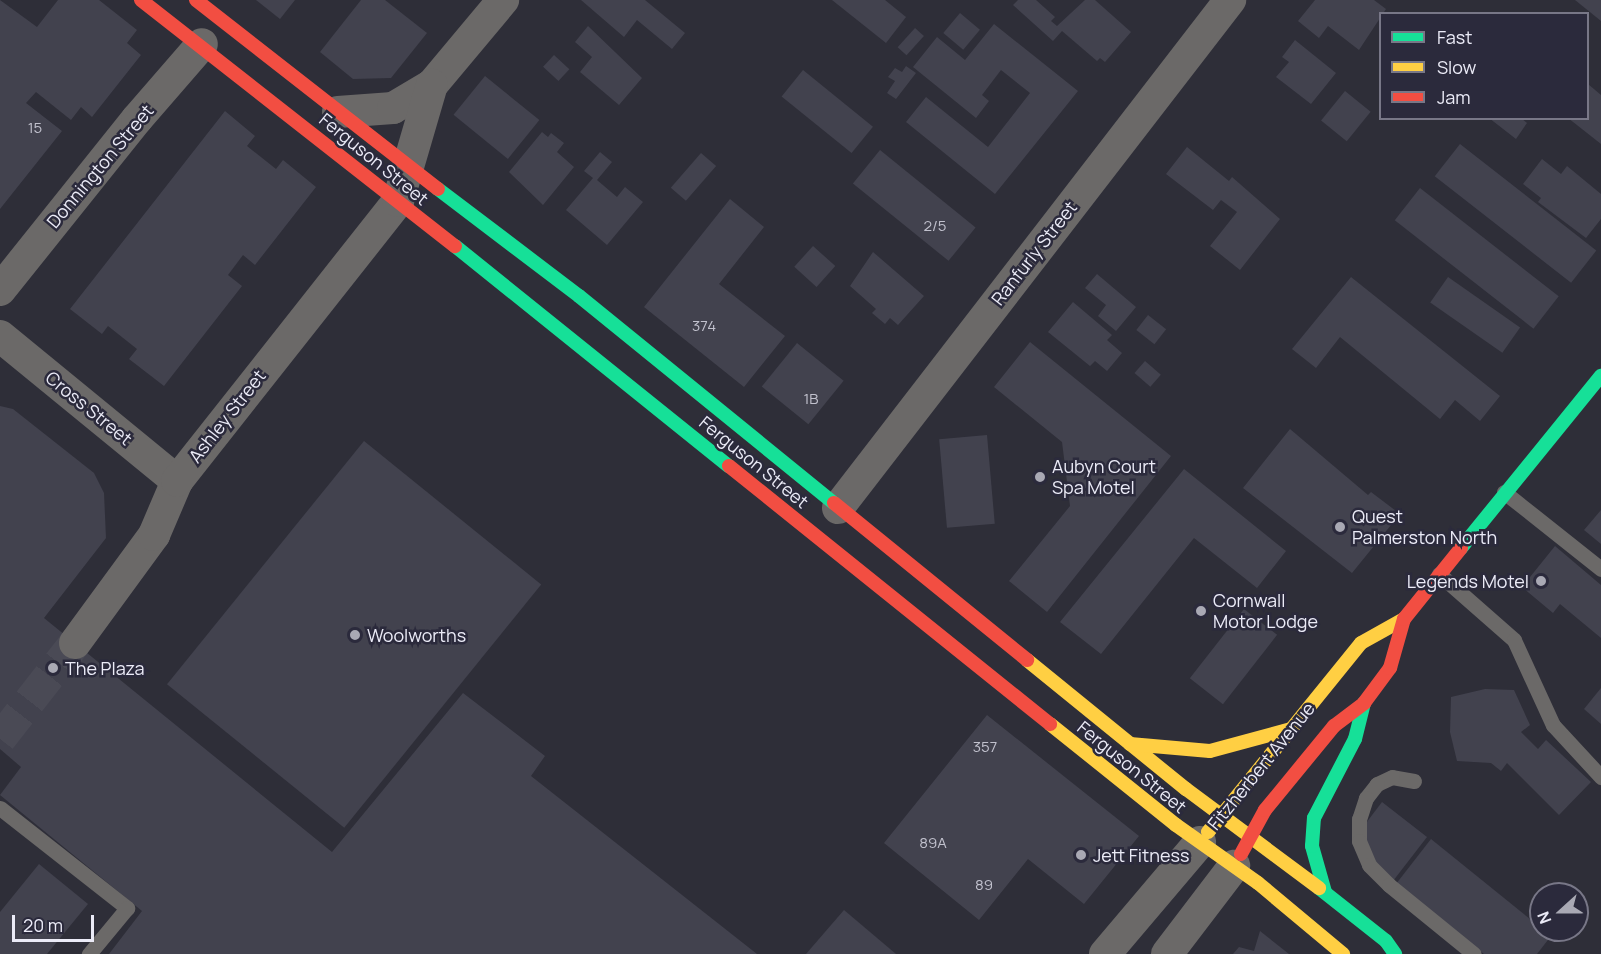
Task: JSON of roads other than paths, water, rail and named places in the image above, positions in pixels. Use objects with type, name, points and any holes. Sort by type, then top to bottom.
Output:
[{"type":"main road","name":"Ferguson Street","points":[[141,0],[202,44],[1343,954]]},
{"type":"main road","name":"Ferguson Street","points":[[196,0],[406,167],[473,212],[1130,744],[1386,941],[1395,954]]},
{"type":"main road","name":"Fitzherbert Avenue","points":[[1234,866],[1265,810],[1334,726],[1364,702],[1390,668],[1404,619],[1504,492],[1601,376]]},
{"type":"main road","name":"Fitzherbert Avenue","points":[[1200,842],[1361,643],[1404,619]]},
{"type":"main road","points":[[1325,892],[1312,846],[1314,818],[1355,739],[1364,702]]},
{"type":"main road","points":[[1130,744],[1210,751],[1290,729]]},
{"type":"street","points":[[338,112],[393,108],[432,85],[503,0]]},
{"type":"street","name":"Ranfurly Street","points":[[838,507],[1230,0]]},
{"type":"street","name":"Donnington Street","points":[[0,290],[136,119],[202,44]]},
{"type":"street","points":[[398,201],[406,167],[432,85]]},
{"type":"street","name":"Ashley Street","points":[[75,643],[154,535],[177,481],[398,201]]},
{"type":"street","name":"Cross Street","points":[[0,336],[177,481]]},
{"type":"street","name":"Fitzherbert Avenue","points":[[1106,954],[1200,842]]},
{"type":"street","name":"Fitzherbert Avenue","points":[[1167,954],[1234,866]]},
{"type":"lane","points":[[1504,492],[1601,569]]},
{"type":"lane","points":[[1439,574],[1514,640],[1553,725],[1601,777]]},
{"type":"lane","points":[[1414,781],[1392,777],[1377,784],[1366,798],[1359,819],[1359,841],[1369,865],[1389,885],[1474,954]]},
{"type":"lane","points":[[0,807],[127,908],[89,954]]},
{"type":"tunnel","points":[[0,739],[75,643]]},
{"type":"place","name":"Aubyn Court Spa Motel","points":[[1040,477]]},
{"type":"place","name":"Quest Palmerston North","points":[[1340,527]]},
{"type":"place","name":"Legends Motel","points":[[1541,581]]},
{"type":"place","name":"Cornwall Motor Lodge","points":[[1201,611]]},
{"type":"place","name":"Woolworths","points":[[355,635]]},
{"type":"place","name":"The Plaza","points":[[53,668]]},
{"type":"place","name":"Jett Fitness","points":[[1081,855]]}]
